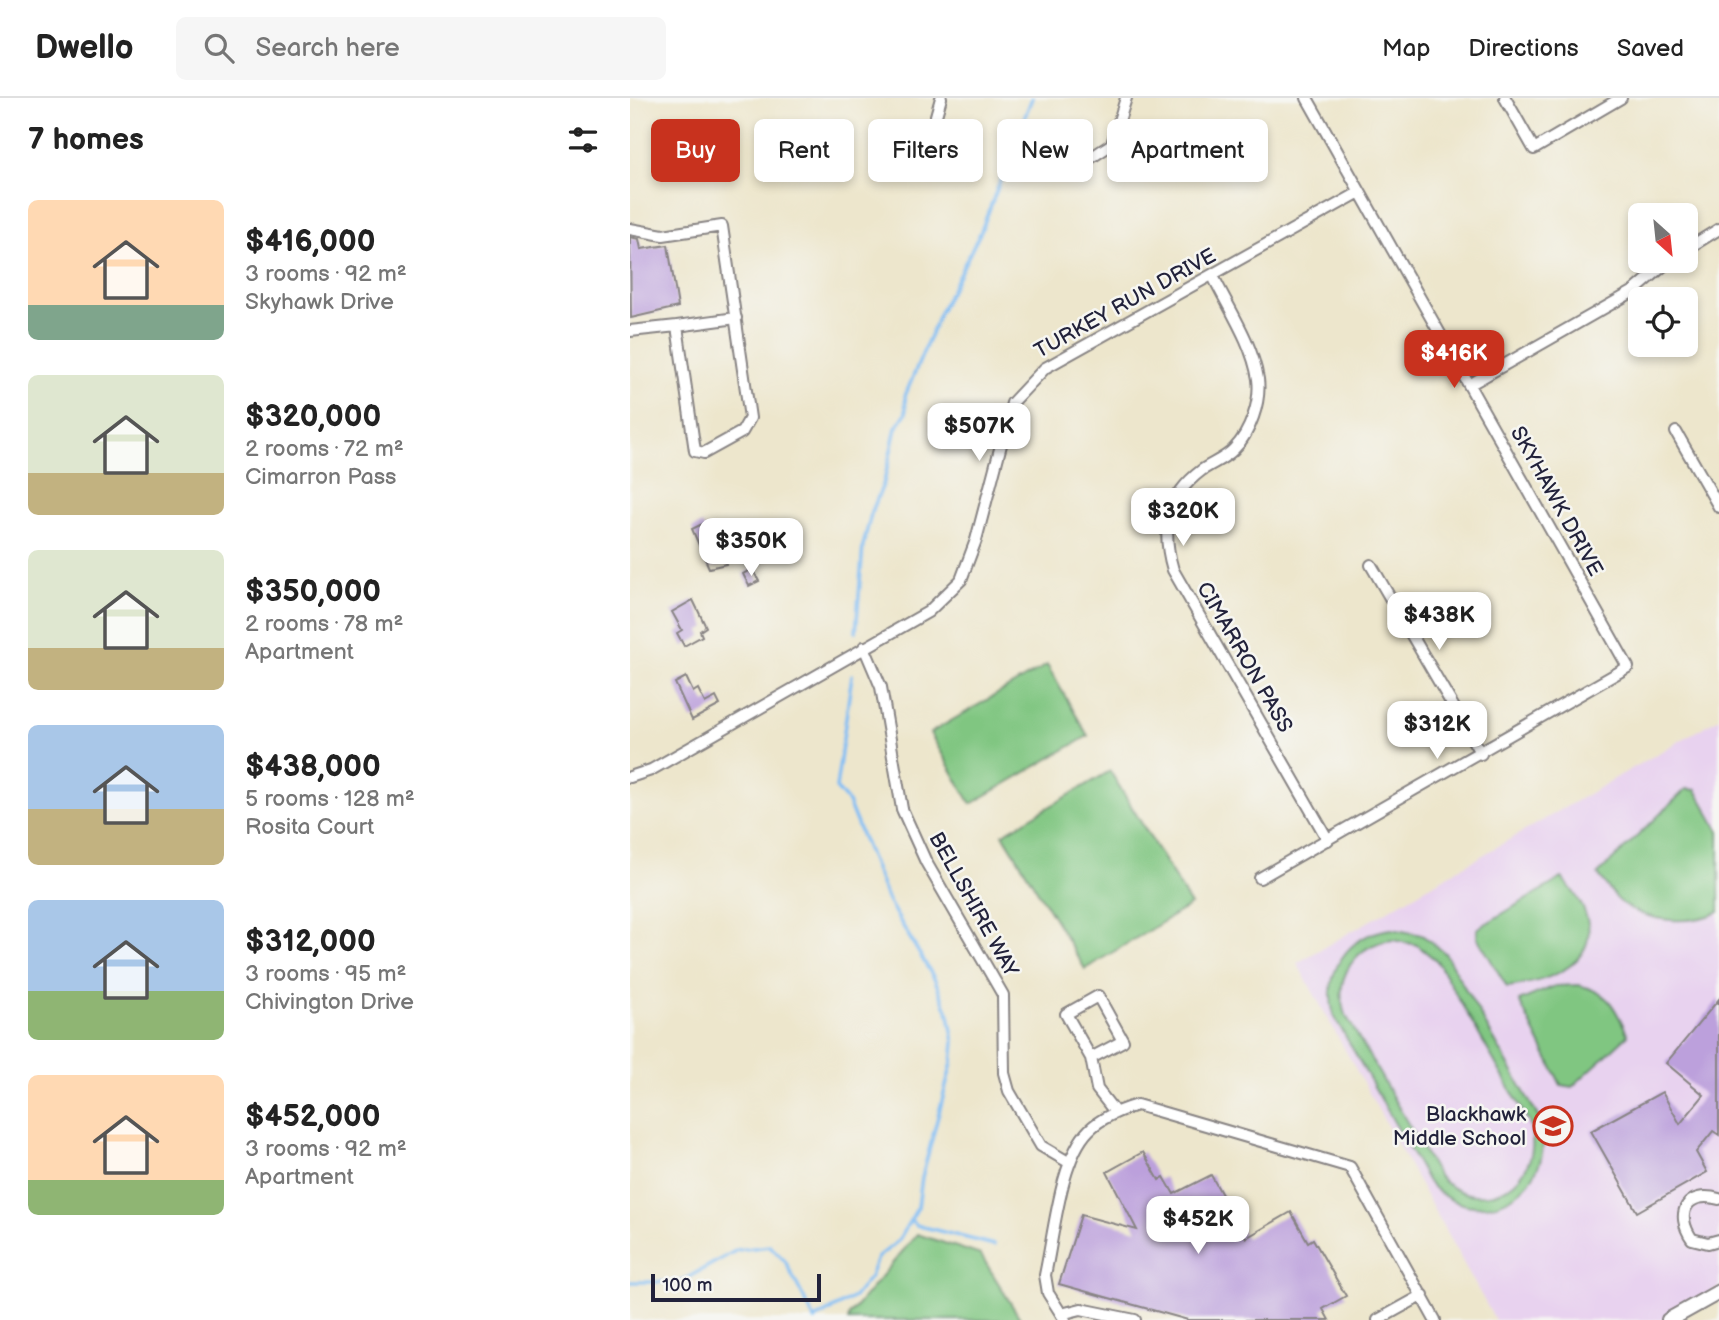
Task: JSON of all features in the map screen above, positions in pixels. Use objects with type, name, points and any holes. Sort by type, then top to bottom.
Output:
[{"type":"main road","points":[[1670,1320],[1719,1292]]},
{"type":"street","points":[[935,119],[941,98]]},
{"type":"street","points":[[1093,156],[1112,144],[1126,98]]},
{"type":"street","name":"SKYHAWK DRIVE","points":[[1307,98],[1628,667],[1481,754]]},
{"type":"street","points":[[1505,98],[1534,149],[1621,98]]},
{"type":"street","name":"TURKEY RUN DRIVE","points":[[630,776],[650,770],[928,612],[961,580],[976,540],[1008,416],[1019,392],[1045,368],[1360,192]]},
{"type":"street","points":[[630,229],[663,235],[722,226],[749,424],[742,432],[699,454],[693,447],[677,326]]},
{"type":"street","points":[[1698,242],[1719,229]]},
{"type":"street","points":[[1469,385],[1634,291],[1655,273]]},
{"type":"street","name":"CIMARRON PASS","points":[[1213,276],[1251,352],[1258,383],[1256,407],[1247,430],[1233,450],[1201,471],[1179,492],[1167,520],[1166,545],[1173,570],[1328,840]]},
{"type":"street","points":[[630,331],[736,317]]},
{"type":"street","points":[[1676,432],[1719,507]]},
{"type":"street","points":[[1260,878],[1481,754],[1371,565]]},
{"type":"street","name":"BELLSHIRE WAY","points":[[864,647],[880,687],[902,809],[926,862],[1003,995],[1004,1073],[1009,1091],[1041,1146],[1070,1163]]},
{"type":"street","points":[[1091,1058],[1123,1041],[1098,996],[1066,1014],[1091,1058],[1097,1089],[1115,1112]]},
{"type":"street","points":[[1135,1320],[1081,1309],[1063,1317],[1048,1293],[1045,1275],[1073,1151],[1089,1129],[1115,1112],[1137,1105],[1350,1167],[1435,1320]]},
{"type":"street","points":[[1719,1199],[1705,1195],[1692,1200],[1683,1212],[1682,1226],[1692,1240],[1708,1243],[1719,1240]]},
{"type":"street","points":[[1378,1320],[1423,1295]]},
{"type":"shaded area","name":"Blackhawk Middle School","points":[[1719,718],[1719,1288],[1662,1320],[1495,1320],[1297,963]]},
{"type":"green space","points":[[1047,665],[1088,736],[971,804],[930,733]]},
{"type":"green space","points":[[1110,771],[1191,905],[1085,969],[1003,834]]},
{"type":"green space","points":[[1686,789],[1696,790],[1719,831],[1719,912],[1683,920],[1645,915],[1619,901],[1598,874]]},
{"type":"green space","points":[[1562,878],[1579,900],[1587,920],[1588,938],[1582,953],[1570,966],[1553,975],[1532,983],[1507,987],[1477,937],[1477,929]]},
{"type":"green space","points":[[1392,929],[1422,935],[1445,953],[1540,1120],[1543,1145],[1538,1167],[1527,1185],[1510,1198],[1491,1205],[1469,1206],[1448,1198],[1428,1182],[1334,1016],[1331,1000],[1335,971],[1351,947],[1376,932]],"holes":[[[1393,940],[1417,945],[1437,961],[1529,1122],[1532,1143],[1529,1162],[1520,1177],[1507,1188],[1491,1194],[1473,1195],[1455,1189],[1438,1176],[1344,1012],[1342,986],[1345,974],[1359,955],[1368,948]]]},
{"type":"green space","points":[[1579,985],[1598,993],[1610,1002],[1628,1035],[1572,1087],[1561,1085],[1519,1001],[1555,986]]},
{"type":"green space","points":[[917,1234],[981,1255],[1021,1320],[848,1320],[850,1314]]},
{"type":"building","points":[[630,237],[639,239],[641,249],[668,245],[678,307],[631,318]]},
{"type":"building","points":[[702,524],[713,544],[720,542],[726,564],[709,568],[692,529]]},
{"type":"building","points":[[752,569],[759,581],[749,586],[743,574]]},
{"type":"building","points":[[693,600],[706,627],[700,631],[702,636],[684,646],[677,633],[682,630],[672,612]]},
{"type":"building","points":[[686,677],[693,692],[698,689],[705,703],[716,697],[720,705],[692,720],[675,683]]},
{"type":"building","points":[[1719,999],[1719,1135],[1713,1131],[1696,1152],[1707,1172],[1637,1212],[1591,1131],[1662,1092],[1680,1124],[1704,1095],[1666,1063]]},
{"type":"building","points":[[1143,1152],[1159,1180],[1164,1177],[1174,1194],[1211,1175],[1246,1238],[1291,1212],[1308,1242],[1313,1239],[1346,1296],[1323,1309],[1329,1320],[1188,1320],[1059,1284],[1081,1215],[1137,1230],[1107,1172]]},
{"type":"waterway","points":[[856,632],[863,546],[871,514],[884,482],[896,428],[906,413],[905,396],[940,312],[981,231],[1032,98]]},
{"type":"waterway","points":[[815,1319],[854,1297],[870,1277],[877,1258],[898,1241],[918,1207],[922,1177],[952,1063],[954,1042],[949,1015],[935,980],[888,901],[848,802],[836,788],[852,675]]},
{"type":"waterway","points":[[911,1220],[916,1225],[994,1245]]},
{"type":"waterway","points":[[630,1282],[680,1282],[737,1250],[770,1246],[785,1261],[815,1320]]},
{"type":"place","name":"Blackhawk Middle School","points":[[1553,1126]]}]
